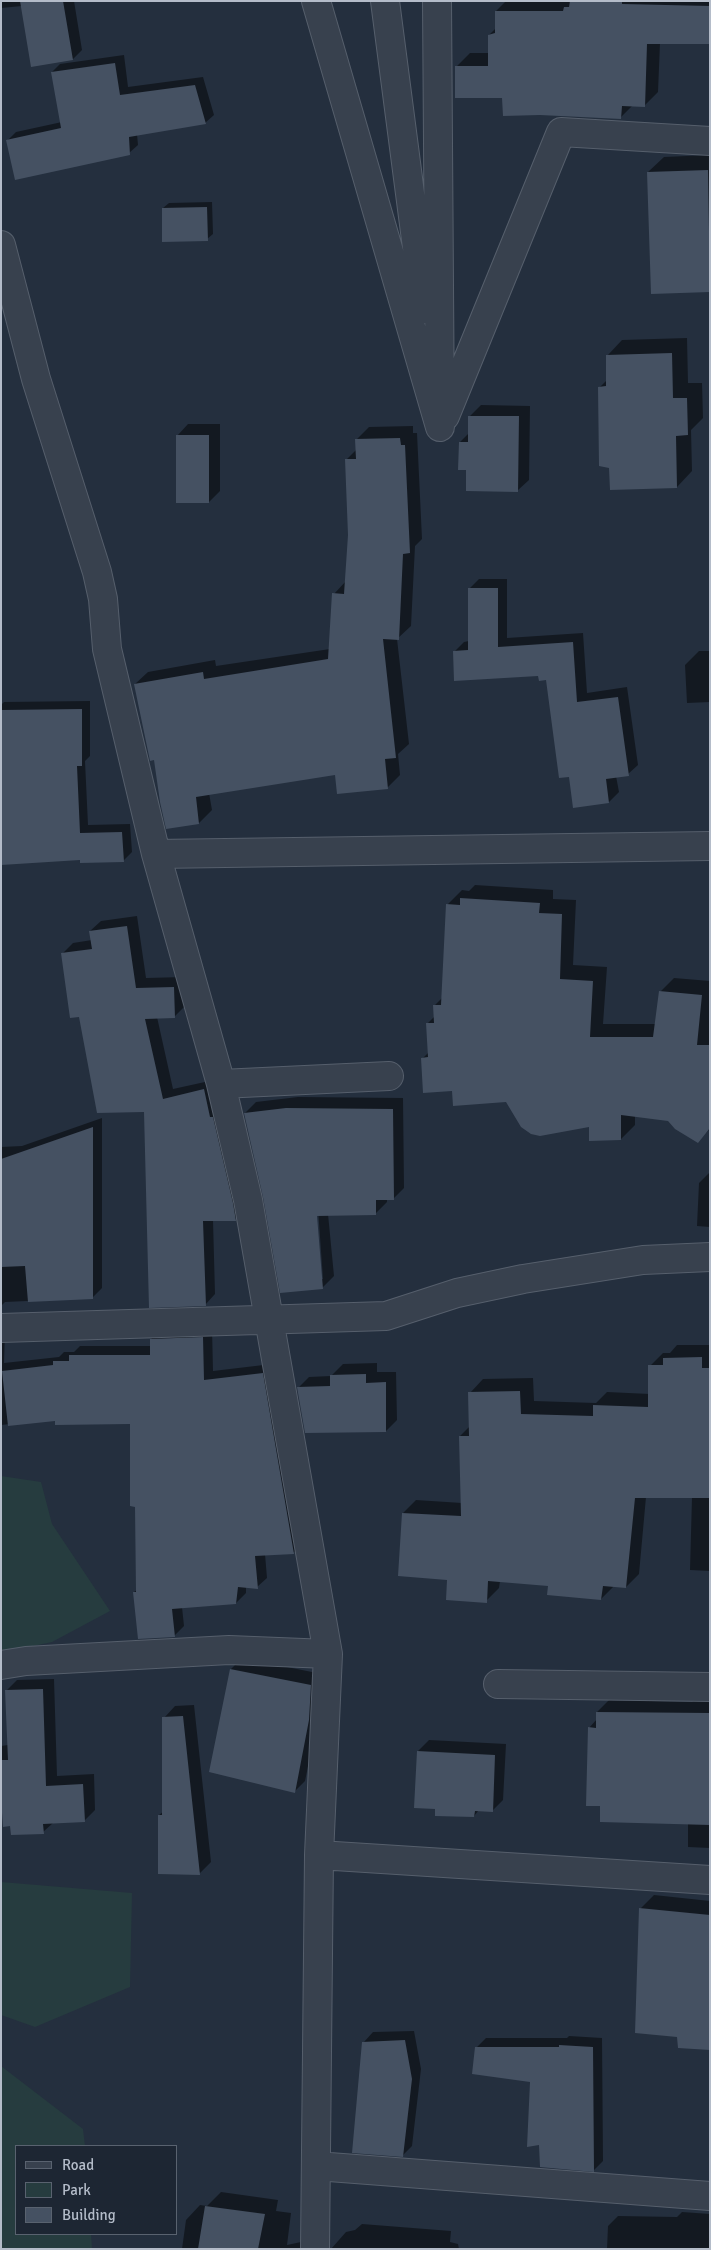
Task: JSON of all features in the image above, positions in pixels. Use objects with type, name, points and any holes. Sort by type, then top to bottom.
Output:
[{"type":"street","points":[[316,1],[440,427]]},
{"type":"street","points":[[385,1],[440,427]]},
{"type":"street","points":[[437,1],[440,427]]},
{"type":"street","points":[[440,427],[561,132],[710,141]]},
{"type":"street","points":[[1,245],[36,379],[97,572],[103,599],[107,649],[156,854],[221,1084],[248,1200],[328,1654],[319,1855],[315,2249]]},
{"type":"street","points":[[156,854],[710,846]]},
{"type":"street","points":[[221,1084],[389,1076]]},
{"type":"street","points":[[1,1328],[386,1316],[457,1293],[523,1279],[643,1260],[710,1257]]},
{"type":"street","points":[[1,1665],[26,1661],[229,1650],[328,1654]]},
{"type":"street","points":[[498,1684],[710,1687]]},
{"type":"street","points":[[319,1855],[710,1880]]},
{"type":"street","points":[[316,2166],[710,2196]]},
{"type":"green space","points":[[1,1476],[41,1482],[52,1524],[110,1611],[52,1642],[1,1653]]},
{"type":"green space","points":[[1,1882],[132,1893],[130,1987],[35,2027],[1,2015]]},
{"type":"green space","points":[[1,2066],[83,2129],[85,2145],[15,2145],[15,2235],[91,2235],[92,2249],[1,2249]]},
{"type":"building","points":[[20,1],[63,1],[73,60],[31,67]]},
{"type":"building","points":[[570,1],[622,1],[622,4],[710,6],[710,44],[647,44],[645,107],[622,106],[621,119],[540,115],[503,116],[502,98],[455,98],[455,66],[488,66],[488,35],[495,33],[495,11],[563,11],[564,7],[569,7]]},
{"type":"building","points":[[115,63],[120,95],[195,85],[206,124],[129,137],[130,155],[15,180],[6,140],[61,128],[51,72]]},
{"type":"building","points":[[708,170],[710,292],[651,294],[647,172]]},
{"type":"building","points":[[207,207],[208,241],[162,242],[162,208]]},
{"type":"building","points":[[672,353],[673,398],[687,398],[688,435],[676,436],[677,488],[610,490],[609,468],[599,466],[598,387],[606,386],[606,355]]},
{"type":"building","points":[[468,416],[519,416],[518,492],[466,491],[466,470],[458,470],[459,442],[468,442]]},
{"type":"building","points":[[176,435],[209,435],[209,503],[176,503]]},
{"type":"building","points":[[400,438],[401,445],[405,445],[410,553],[403,554],[399,640],[383,639],[396,758],[385,759],[388,789],[337,794],[335,775],[196,797],[199,824],[166,829],[154,760],[150,761],[134,684],[203,672],[204,679],[328,659],[332,593],[344,594],[348,535],[345,459],[356,459],[355,439]]},
{"type":"building","points":[[468,588],[498,588],[498,647],[573,642],[577,702],[618,697],[629,776],[606,779],[609,803],[573,808],[569,777],[559,778],[546,680],[539,681],[538,676],[454,681],[453,651],[468,650]]},
{"type":"building","points":[[82,709],[82,766],[77,766],[80,833],[122,832],[124,862],[80,863],[80,860],[1,865],[1,710]]},
{"type":"building","points":[[460,898],[540,903],[539,913],[562,914],[560,979],[593,981],[590,1037],[653,1037],[659,991],[702,995],[697,1045],[710,1045],[710,1128],[698,1143],[675,1129],[668,1121],[621,1115],[621,1140],[589,1141],[589,1127],[540,1136],[531,1134],[521,1127],[506,1102],[453,1106],[452,1091],[423,1093],[421,1058],[428,1057],[426,1023],[434,1023],[433,1005],[441,1005],[446,904],[460,905]]},
{"type":"building","points":[[127,926],[136,988],[174,987],[175,1018],[145,1019],[163,1099],[204,1089],[210,1117],[213,1117],[233,1203],[236,1221],[203,1221],[206,1306],[149,1308],[144,1112],[97,1113],[79,1017],[70,1018],[61,953],[92,949],[89,931]]},
{"type":"building","points":[[286,1108],[393,1109],[394,1200],[376,1200],[376,1215],[317,1216],[323,1289],[280,1293],[263,1197],[244,1113]]},
{"type":"building","points":[[93,1127],[93,1299],[28,1302],[25,1266],[1,1267],[1,1159]]},
{"type":"building","points":[[203,1337],[204,1380],[263,1373],[294,1554],[255,1556],[258,1589],[238,1587],[236,1604],[172,1609],[175,1637],[138,1639],[133,1592],[136,1592],[135,1507],[130,1506],[130,1424],[55,1425],[55,1421],[8,1426],[2,1371],[53,1365],[53,1361],[69,1361],[69,1355],[150,1355],[150,1339]]},
{"type":"building","points":[[702,1357],[702,1368],[710,1368],[710,1498],[635,1498],[626,1588],[603,1586],[601,1600],[547,1595],[548,1586],[488,1581],[487,1603],[446,1600],[447,1580],[398,1576],[402,1513],[461,1516],[459,1436],[469,1436],[468,1392],[520,1391],[521,1414],[593,1416],[593,1405],[648,1407],[648,1365],[663,1365],[663,1358]]},
{"type":"building","points":[[366,1374],[366,1383],[386,1382],[386,1432],[305,1433],[297,1387],[330,1386],[330,1375]]},
{"type":"building","points":[[230,1669],[311,1685],[309,1720],[295,1793],[209,1772]]},
{"type":"building","points":[[43,1689],[46,1786],[83,1784],[85,1822],[43,1824],[44,1834],[11,1835],[10,1826],[3,1827],[1,1799],[1,1760],[8,1760],[5,1690]]},
{"type":"building","points":[[596,1712],[710,1713],[710,1825],[600,1822],[600,1806],[586,1806],[588,1727],[596,1728]]},
{"type":"building","points":[[183,1716],[200,1875],[158,1874],[158,1815],[162,1815],[162,1717]]},
{"type":"building","points":[[417,1751],[495,1755],[493,1812],[475,1811],[474,1817],[435,1816],[435,1809],[414,1808]]},
{"type":"building","points":[[639,1908],[710,1915],[710,2050],[678,2048],[677,2037],[635,2033]]},
{"type":"building","points":[[405,2040],[412,2079],[403,2157],[352,2153],[362,2042]]},
{"type":"building","points":[[559,2045],[593,2047],[594,2172],[540,2167],[539,2145],[527,2147],[530,2082],[472,2074],[475,2047],[559,2047]]},
{"type":"building","points":[[205,2206],[265,2214],[258,2249],[198,2249]]}]
